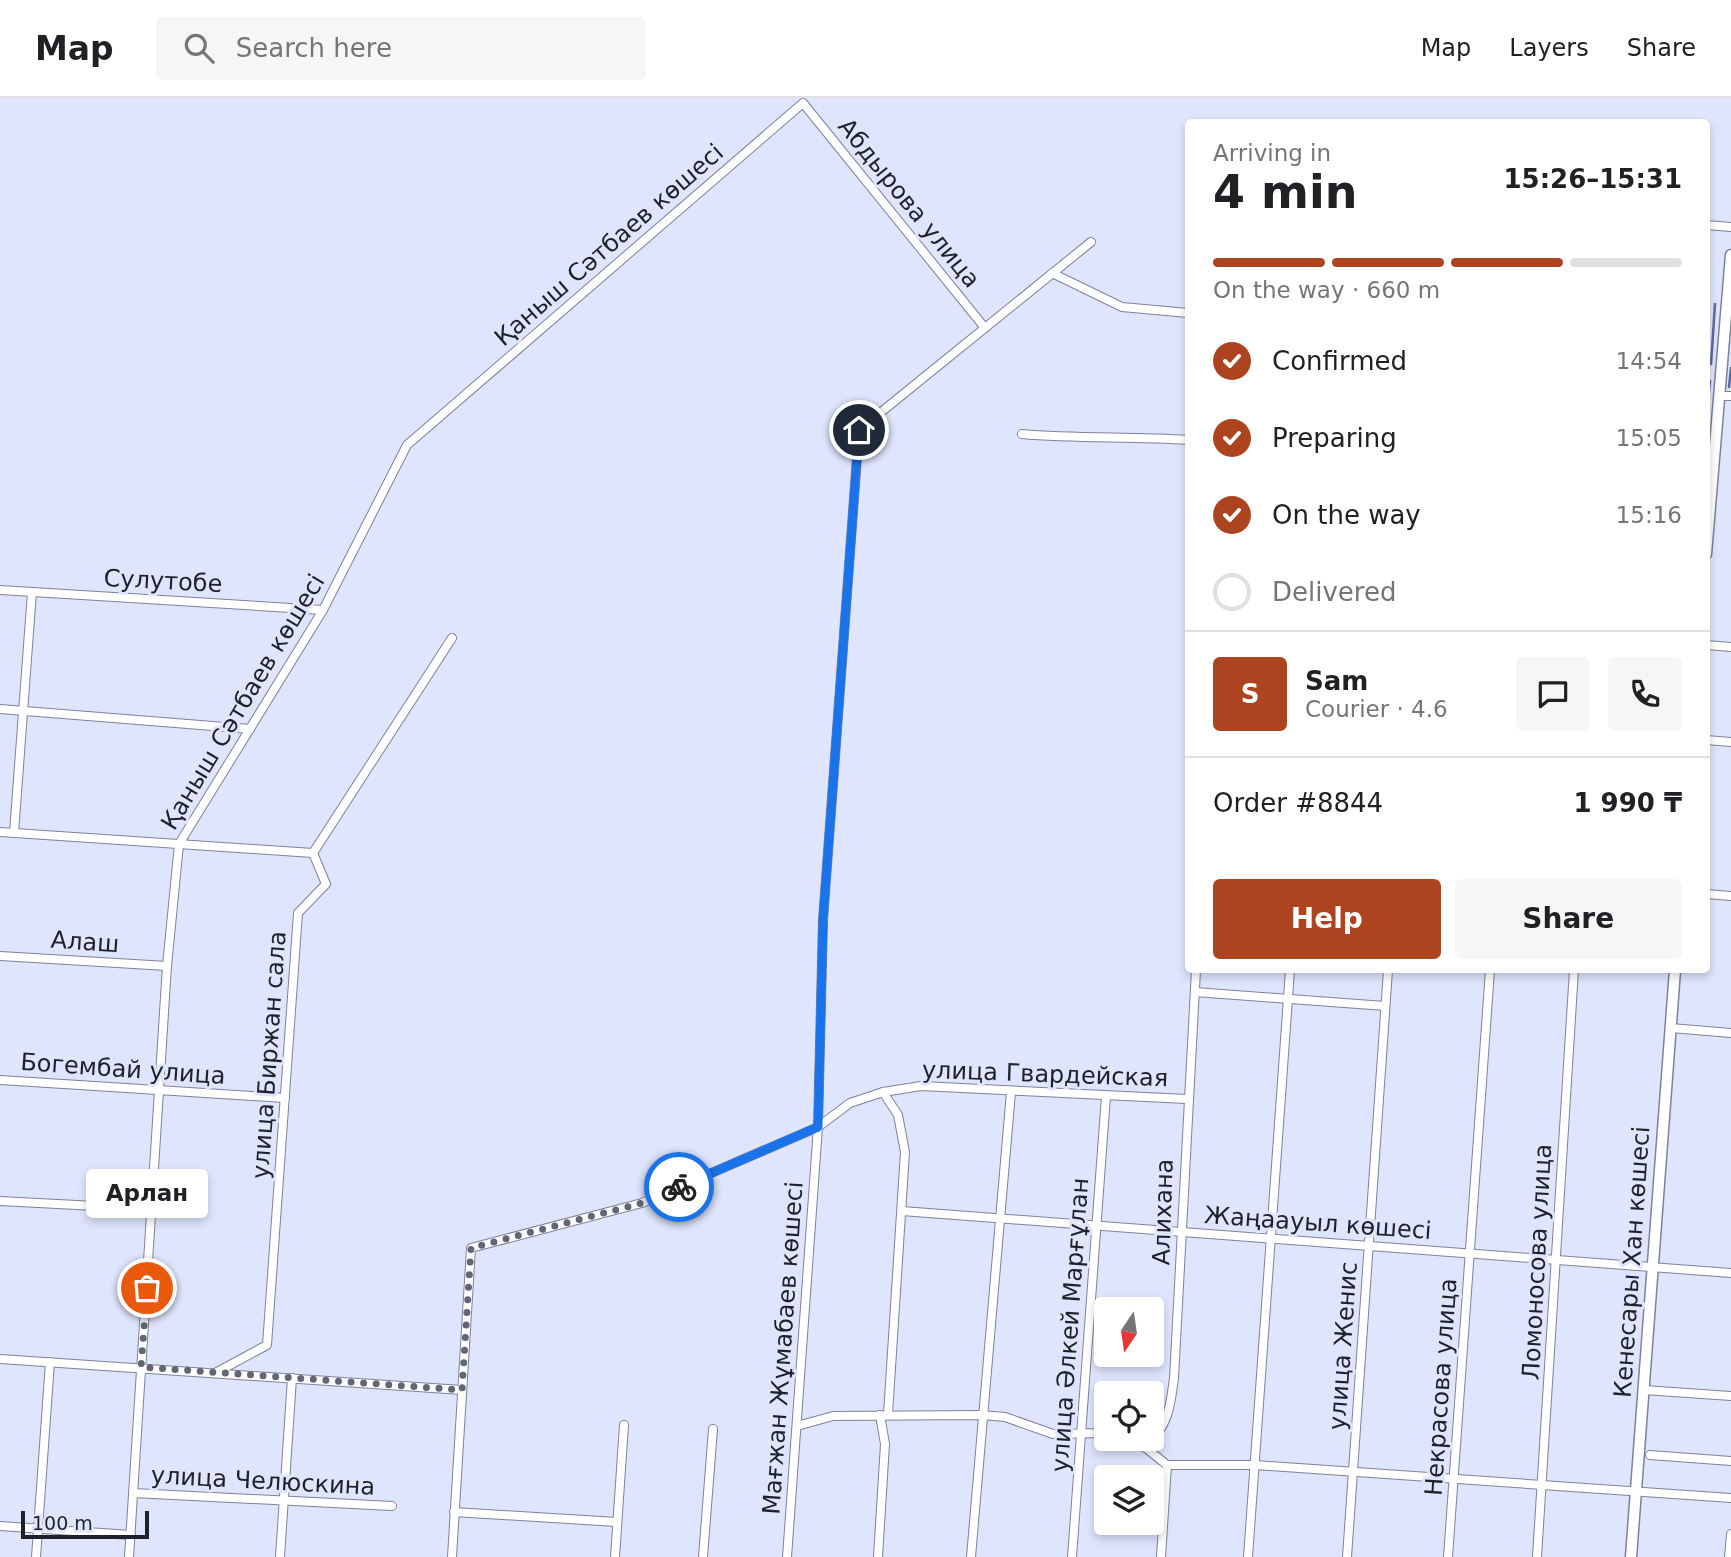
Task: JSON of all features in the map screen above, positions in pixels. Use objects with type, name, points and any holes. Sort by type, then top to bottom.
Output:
[{"type":"main road","points":[[1710,521],[1725,396],[1731,255]]},
{"type":"main road","name":"Кенесары Хан көшесі","points":[[1630,1557],[1675,973]]},
{"type":"street","name":"Абдырова улица","points":[[803,103],[985,328]]},
{"type":"street","name":"Қаныш Сәтбаев көшесі","points":[[129,1557],[167,966],[179,845],[323,610],[407,445],[803,103]]},
{"type":"street","points":[[1710,225],[1731,227]]},
{"type":"street","points":[[985,328],[1091,242]]},
{"type":"street","points":[[1052,273],[1122,307],[1185,313]]},
{"type":"street","name":"Мағжан Жұмабаев көшесі","points":[[787,1557],[818,1127],[823,920],[859,430],[985,328]]},
{"type":"street","points":[[1023,434],[1063,438],[1121,435],[1185,440]]},
{"type":"street","name":"Сулутобе","points":[[0,590],[323,610]]},
{"type":"street","points":[[14,833],[32,592]]},
{"type":"street","points":[[0,832],[313,853],[452,638]]},
{"type":"street","points":[[1710,645],[1731,647]]},
{"type":"street","points":[[0,709],[250,729]]},
{"type":"street","points":[[1710,740],[1731,742]]},
{"type":"street","name":"улица Биржан сала","points":[[217,1373],[267,1345],[298,913],[326,884],[313,853]]},
{"type":"street","points":[[1710,894],[1731,896]]},
{"type":"street","name":"Алаш","points":[[0,956],[167,966]]},
{"type":"street","name":"Алихана","points":[[1164,1427],[1170,1408],[1196,973]]},
{"type":"street","points":[[1248,1557],[1290,973]]},
{"type":"street","name":"улица Женис","points":[[1347,1557],[1388,973]]},
{"type":"street","name":"Некрасова улица","points":[[1448,1557],[1490,973]]},
{"type":"street","name":"Ломоносова улица","points":[[1537,1557],[1574,973]]},
{"type":"street","points":[[1195,992],[1385,1006]]},
{"type":"street","points":[[1671,1028],[1731,1033]]},
{"type":"street","name":"Богембай улица","points":[[0,1080],[285,1098]]},
{"type":"street","name":"улица Гвардейская","points":[[462,1390],[471,1248],[642,1203],[818,1127],[850,1103],[883,1092],[921,1086],[1187,1098]]},
{"type":"street","points":[[877,1557],[885,1444],[884,1414],[905,1152],[898,1115],[883,1092]]},
{"type":"street","points":[[971,1557],[1011,1092]]},
{"type":"street","name":"улица Әлкей Марғұлан","points":[[1072,1557],[1106,1096]]},
{"type":"street","points":[[0,1201],[153,1209]]},
{"type":"street","name":"Жаңаауыл көшесі","points":[[902,1211],[1731,1273]]},
{"type":"street","points":[[0,1359],[462,1390],[452,1557]]},
{"type":"street","points":[[36,1557],[50,1362]]},
{"type":"street","points":[[280,1557],[292,1378]]},
{"type":"street","points":[[1644,1390],[1731,1396]]},
{"type":"street","points":[[797,1426],[834,1416],[982,1415],[1005,1417],[1053,1434],[1094,1434]]},
{"type":"street","points":[[615,1557],[624,1425]]},
{"type":"street","points":[[704,1557],[713,1429]]},
{"type":"street","points":[[1150,1451],[1167,1465],[1255,1465],[1731,1498]]},
{"type":"street","points":[[1650,1455],[1731,1461]]},
{"type":"street","points":[[1161,1557],[1167,1465]]},
{"type":"street","name":"улица Челюскина","points":[[133,1493],[392,1506]]},
{"type":"street","points":[[454,1512],[617,1522]]},
{"type":"street","points":[[0,1526],[131,1535]]},
{"type":"street","points":[[1729,1557],[1731,1534]]},
{"type":"waterway","points":[[1711,364],[1715,304]]},
{"type":"waterway","points":[[1729,387],[1731,368]]},
{"type":"way so far","points":[[147,1288],[141,1367],[462,1390],[471,1248],[642,1203],[679,1187]]},
{"type":"place","name":"Арлан","points":[[147,1288]]},
{"type":"route","points":[[679,1187],[818,1127],[823,920],[859,430]]}]
